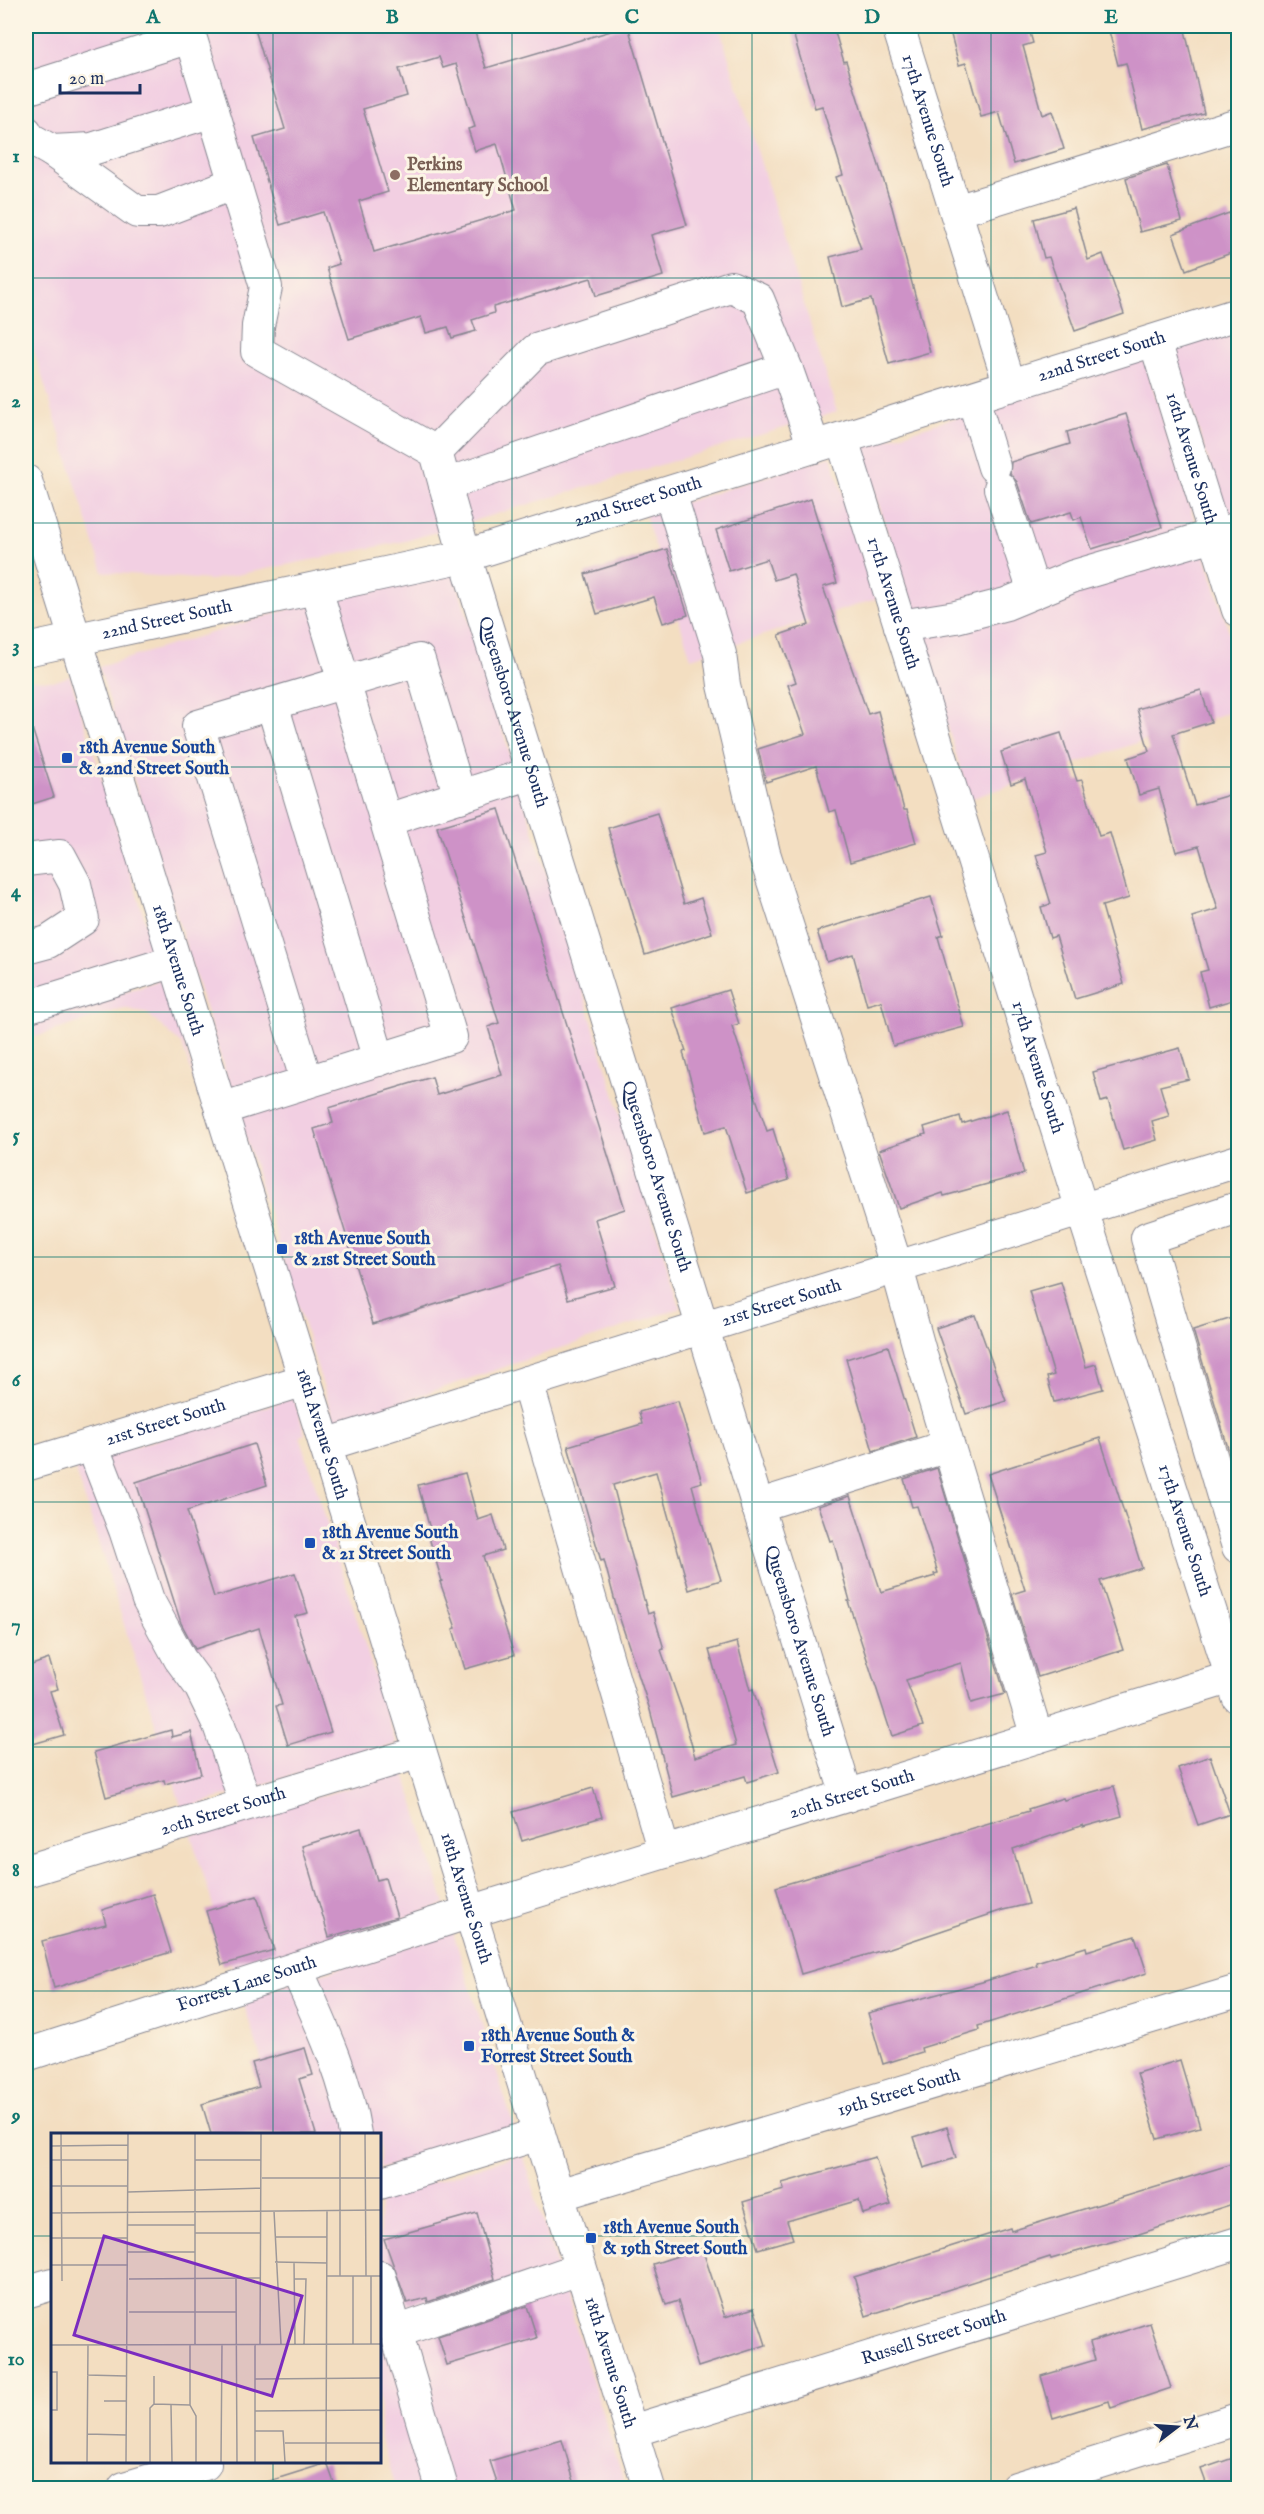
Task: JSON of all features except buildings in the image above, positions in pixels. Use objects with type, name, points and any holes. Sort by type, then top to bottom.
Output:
[{"type":"street","name":"17th Avenue South","points":[[898,26],[1010,386]]},
{"type":"street","points":[[26,89],[188,31],[266,287],[258,326],[257,351],[436,452]]},
{"type":"street","points":[[52,151],[92,149],[213,111]]},
{"type":"street","points":[[956,212],[1239,124]]},
{"type":"street","points":[[26,132],[27,136],[52,151],[137,212],[159,212],[235,183]]},
{"type":"street","name":"17th Avenue South","points":[[436,452],[536,350],[731,287],[758,298],[786,370],[828,443],[900,626],[1082,1210],[1235,1687]]},
{"type":"street","name":"22nd Street South","points":[[26,650],[465,556],[1239,314]]},
{"type":"street","name":"16th Avenue South","points":[[1155,341],[1227,531],[1239,610]]},
{"type":"street","points":[[445,485],[786,370]]},
{"type":"street","points":[[973,398],[1034,592]]},
{"type":"street","name":"Queensboro Avenue South","points":[[436,452],[465,556],[847,1796]]},
{"type":"street","name":"18th Avenue South","points":[[26,481],[539,2134],[579,2270],[649,2488]]},
{"type":"street","points":[[670,493],[720,654],[724,685],[764,853],[897,1268],[948,1446],[1037,1737]]},
{"type":"street","points":[[900,626],[1006,604],[1074,576],[1227,531]]},
{"type":"street","points":[[221,1109],[451,1037],[316,589]]},
{"type":"street","points":[[307,1082],[198,726],[419,660],[460,796]]},
{"type":"street","points":[[272,704],[379,1060]]},
{"type":"street","points":[[387,820],[532,773]]},
{"type":"street","points":[[26,860],[60,856],[75,884],[83,919],[48,942],[26,948]]},
{"type":"street","points":[[26,1007],[175,961]]},
{"type":"street","name":"21st Street South","points":[[325,1445],[1239,1161]]},
{"type":"street","points":[[1239,1208],[1147,1238],[1239,1547]]},
{"type":"street","name":"21st Street South","points":[[26,1465],[304,1380]]},
{"type":"street","points":[[527,1382],[664,1852]]},
{"type":"street","points":[[92,1445],[125,1530],[148,1600],[180,1659],[200,1686],[219,1725],[246,1804]]},
{"type":"street","points":[[757,1506],[948,1446]]},
{"type":"street","name":"20th Street South","points":[[470,1912],[1037,1737],[1235,1687]]},
{"type":"street","name":"20th Street South","points":[[26,1871],[420,1752]]},
{"type":"street","name":"Forrest Lane South","points":[[26,2055],[470,1912]]},
{"type":"street","points":[[296,1968],[334,2052],[350,2104],[355,2133]]},
{"type":"street","name":"19th Street South","points":[[558,2196],[1239,1991]]},
{"type":"street","points":[[381,2183],[539,2134]]},
{"type":"street","name":"Russell Street South","points":[[632,2431],[1239,2243]]},
{"type":"street","points":[[396,2332],[579,2270]]},
{"type":"street","points":[[381,2280],[442,2488]]},
{"type":"street","points":[[26,2292],[51,2284]]},
{"type":"street","points":[[1016,2488],[1239,2419]]},
{"type":"street","points":[[124,2488],[207,2471]]},
{"type":"shaded area","name":"Perkins Elementary School","points":[[26,26],[719,26],[837,412],[406,541],[211,580],[103,572],[26,325]]},
{"type":"shaded area","points":[[1238,329],[1238,558],[1174,349]]},
{"type":"shaded area","points":[[1144,359],[1238,661],[1238,709],[970,799],[861,447]]},
{"type":"shaded area","points":[[831,456],[876,599],[691,658],[645,515]]},
{"type":"shaded area","points":[[454,573],[680,1308],[335,1424],[99,667],[296,607]]},
{"type":"shaded area","points":[[70,676],[155,953],[26,993],[26,680],[56,681]]},
{"type":"shaded area","points":[[164,979],[207,1116],[182,1045],[148,1014],[124,1008],[26,1040],[26,1022]]},
{"type":"shaded area","points":[[294,1398],[305,1434],[300,1436],[396,1744],[182,1809],[74,1465]]},
{"type":"shaded area","points":[[404,1771],[445,1905],[234,1973],[191,1835]]},
{"type":"shaded area","points":[[453,1932],[514,2127],[381,2169],[381,2133],[285,2133],[242,1999]]},
{"type":"shaded area","points":[[522,2154],[626,2488],[396,2488],[381,2438],[381,2198]]},
{"type":"place","name":"Perkins Elementary School","points":[[395,175]]},
{"type":"place","name":"18th Avenue South & 22nd Street South","points":[[67,758]]},
{"type":"place","name":"18th Avenue South & 21st Street South","points":[[282,1249]]},
{"type":"place","name":"18th Avenue South & 21 Street South","points":[[310,1543]]},
{"type":"place","name":"18th Avenue South & Forrest Street South","points":[[469,2046]]},
{"type":"place","name":"18th Avenue South & 19th Street South","points":[[591,2238]]}]
